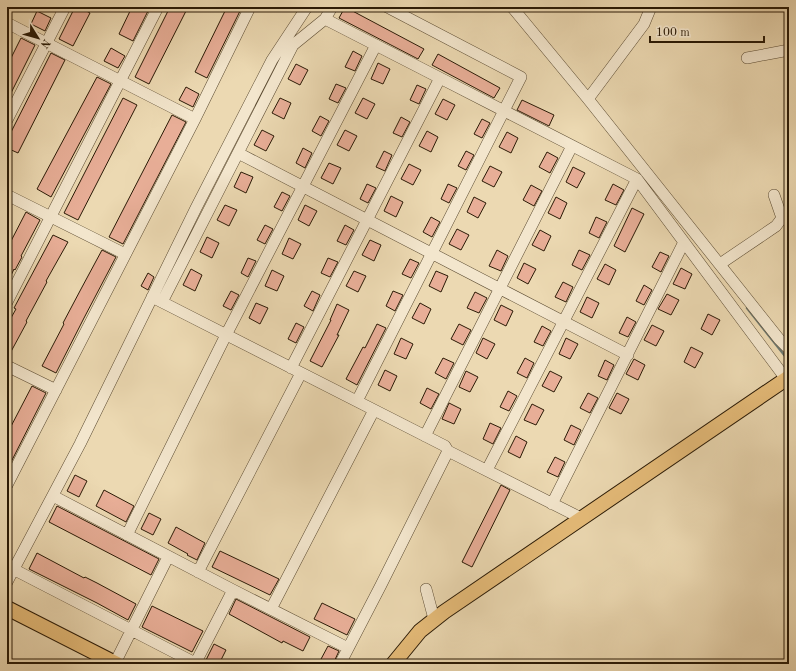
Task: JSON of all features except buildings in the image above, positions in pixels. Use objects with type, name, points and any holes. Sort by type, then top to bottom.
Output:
[{"type":"main road","points":[[393,664],[420,631],[434,619],[788,378]]},
{"type":"main road","points":[[7,608],[116,663]]},
{"type":"street","points":[[7,120],[65,7]]},
{"type":"street","points":[[7,302],[158,7]]},
{"type":"street","points":[[7,485],[195,119],[250,7]]},
{"type":"street","points":[[7,582],[157,299],[238,153],[293,45],[325,19],[332,7]]},
{"type":"street","points":[[357,402],[521,77],[387,7]]},
{"type":"street","points":[[512,7],[588,99],[779,339],[789,349]]},
{"type":"street","points":[[588,99],[644,24],[651,7]]},
{"type":"street","points":[[157,299],[272,60],[304,8]]},
{"type":"street","points":[[325,19],[637,179],[788,378]]},
{"type":"street","points":[[7,23],[195,119]]},
{"type":"street","points":[[127,535],[226,335],[376,45]]},
{"type":"street","points":[[747,58],[789,50]]},
{"type":"street","points":[[198,572],[367,220],[440,78]]},
{"type":"street","points":[[425,436],[572,146]]},
{"type":"street","points":[[238,153],[628,355]]},
{"type":"street","points":[[487,470],[637,179]]},
{"type":"street","points":[[7,195],[125,254]]},
{"type":"street","points":[[720,264],[776,226],[781,221],[782,218],[774,195]]},
{"type":"street","points":[[552,504],[684,242]]},
{"type":"street","points":[[157,299],[445,446],[448,451],[581,518]]},
{"type":"street","points":[[7,366],[56,390]]},
{"type":"street","points":[[271,610],[374,410]]},
{"type":"street","points":[[340,664],[448,451]]},
{"type":"street","points":[[53,496],[168,557],[348,648]]},
{"type":"street","points":[[116,663],[168,557]]},
{"type":"street","points":[[13,570],[196,664],[233,590]]},
{"type":"street","points":[[426,589],[434,619]]},
{"type":"waterway","points":[[747,308],[789,361]]}]
